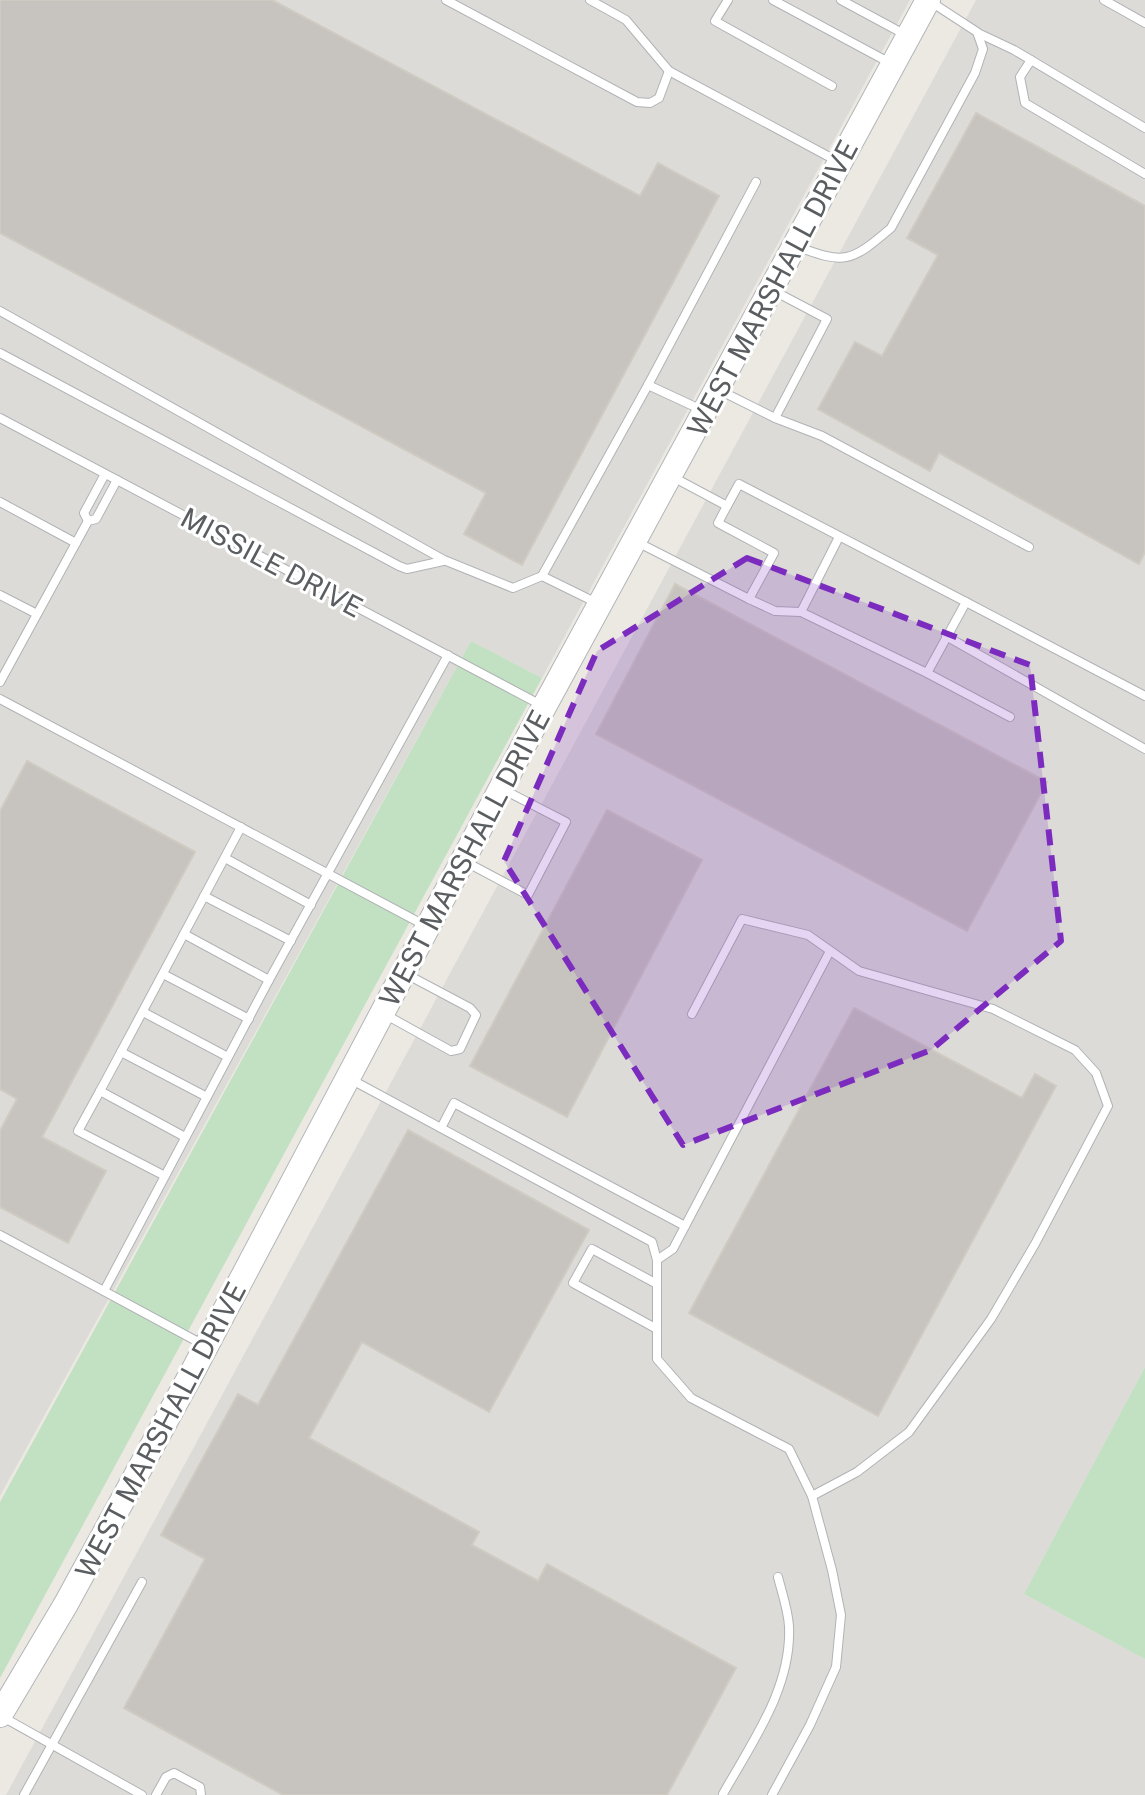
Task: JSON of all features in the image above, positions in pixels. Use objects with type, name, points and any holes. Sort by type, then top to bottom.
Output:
[{"type":"main road","name":"WEST MARSHALL DRIVE","points":[[0,1715],[13,1683],[66,1604],[207,1346],[544,707],[928,0]]},
{"type":"lane","points":[[446,0],[637,102],[650,103],[659,98],[669,71]]},
{"type":"lane","points":[[590,0],[626,20],[669,71],[840,163]]},
{"type":"lane","points":[[728,0],[715,21],[832,86]]},
{"type":"lane","points":[[773,0],[893,64]]},
{"type":"lane","points":[[841,0],[908,36]]},
{"type":"lane","points":[[928,0],[977,32],[1031,60],[1145,128]]},
{"type":"lane","points":[[1104,0],[1145,23]]},
{"type":"lane","points":[[795,246],[828,258],[849,258],[869,247],[891,228],[975,73],[983,49],[977,32]]},
{"type":"lane","points":[[1031,60],[1020,77],[1025,103],[1145,174]]},
{"type":"lane","points":[[0,311],[444,560],[513,588],[542,576],[756,182]]},
{"type":"lane","points":[[771,290],[827,319],[775,418]]},
{"type":"lane","points":[[0,353],[399,566],[407,569],[444,560]]},
{"type":"lane","points":[[648,385],[705,411]]},
{"type":"lane","points":[[717,389],[775,418],[822,436],[1029,547]]},
{"type":"lane","name":"MISSILE DRIVE","points":[[0,418],[544,707]]},
{"type":"lane","points":[[88,521],[84,513],[105,474]]},
{"type":"lane","points":[[670,476],[727,506]]},
{"type":"lane","points":[[0,682],[88,521],[96,519],[117,480]]},
{"type":"lane","points":[[749,599],[774,553],[718,523],[739,484],[1145,696]]},
{"type":"lane","points":[[0,502],[76,543]]},
{"type":"lane","points":[[801,612],[839,537]]},
{"type":"lane","points":[[635,541],[775,611],[801,612],[1010,717]]},
{"type":"lane","points":[[542,576],[600,604]]},
{"type":"lane","points":[[0,595],[37,614]]},
{"type":"lane","points":[[927,673],[966,602]]},
{"type":"lane","points":[[946,636],[1145,749]]},
{"type":"lane","points":[[104,1291],[269,980],[448,655]]},
{"type":"lane","points":[[0,699],[427,926]]},
{"type":"lane","points":[[463,860],[528,895],[566,822],[502,789]]},
{"type":"lane","points":[[165,1176],[78,1131],[241,827]]},
{"type":"lane","points":[[225,858],[311,905]]},
{"type":"lane","points":[[204,896],[291,941]]},
{"type":"lane","points":[[692,1014],[742,919],[808,935],[859,971],[993,1009],[1075,1050],[1096,1073],[1108,1106],[991,1319],[909,1432],[857,1472],[812,1496]]},
{"type":"lane","points":[[184,934],[269,980]]},
{"type":"lane","points":[[657,1260],[673,1249],[830,951]]},
{"type":"lane","points":[[382,1013],[451,1051],[460,1049],[467,1039],[476,1015],[470,1008],[403,972]]},
{"type":"lane","points":[[163,974],[249,1019]]},
{"type":"lane","points":[[143,1012],[228,1057]]},
{"type":"lane","points":[[121,1052],[207,1097]]},
{"type":"lane","points":[[348,1078],[652,1242],[657,1260],[657,1359],[691,1398],[789,1449],[812,1496],[841,1615],[836,1667],[810,1725],[772,1795]]},
{"type":"lane","points":[[100,1091],[185,1137]]},
{"type":"lane","points":[[441,1128],[454,1103],[685,1226]]},
{"type":"lane","points":[[0,1235],[207,1346]]},
{"type":"lane","points":[[657,1284],[592,1249],[573,1283],[657,1329]]},
{"type":"lane","points":[[724,1795],[772,1705],[786,1669],[789,1625],[778,1577]]},
{"type":"lane","points":[[24,1795],[142,1582]]},
{"type":"lane","points":[[0,1715],[142,1795]]},
{"type":"lane","points":[[156,1795],[166,1777],[174,1773],[200,1787],[201,1795]]},
{"type":"highlighted area","points":[[747,558],[1030,665],[1061,941],[931,1050],[683,1145],[504,861],[597,651]]},
{"type":"shaded area","points":[[0,0],[910,0],[542,678],[471,641],[0,1496]]},
{"type":"shaded area","points":[[976,0],[1145,0],[1145,1367],[1024,1594],[1145,1659],[1145,1795],[6,1795]]},
{"type":"green space","points":[[471,641],[542,678],[0,1678],[0,1502]]},
{"type":"green space","points":[[1145,1367],[1145,1659],[1024,1594]]},
{"type":"building","points":[[0,0],[272,0],[640,196],[658,163],[719,196],[522,565],[464,534],[486,493],[0,233]]},
{"type":"building","points":[[976,113],[1145,206],[1145,552],[1139,564],[939,453],[930,471],[818,409],[855,342],[882,356],[938,255],[907,238]]},
{"type":"building","points":[[675,584],[1047,782],[967,931],[596,734]]},
{"type":"building","points":[[27,761],[195,852],[42,1137],[106,1171],[68,1243],[0,1207],[0,1131],[17,1099],[0,1089],[0,811]]},
{"type":"building","points":[[607,810],[702,860],[567,1117],[470,1066]]},
{"type":"building","points":[[854,1008],[1022,1098],[1035,1074],[1056,1086],[878,1416],[689,1313]]},
{"type":"building","points":[[408,1130],[589,1230],[489,1412],[362,1342],[309,1438],[479,1532],[472,1545],[538,1581],[547,1564],[736,1668],[667,1795],[283,1795],[124,1708],[205,1559],[161,1535],[238,1394],[258,1405]]}]
